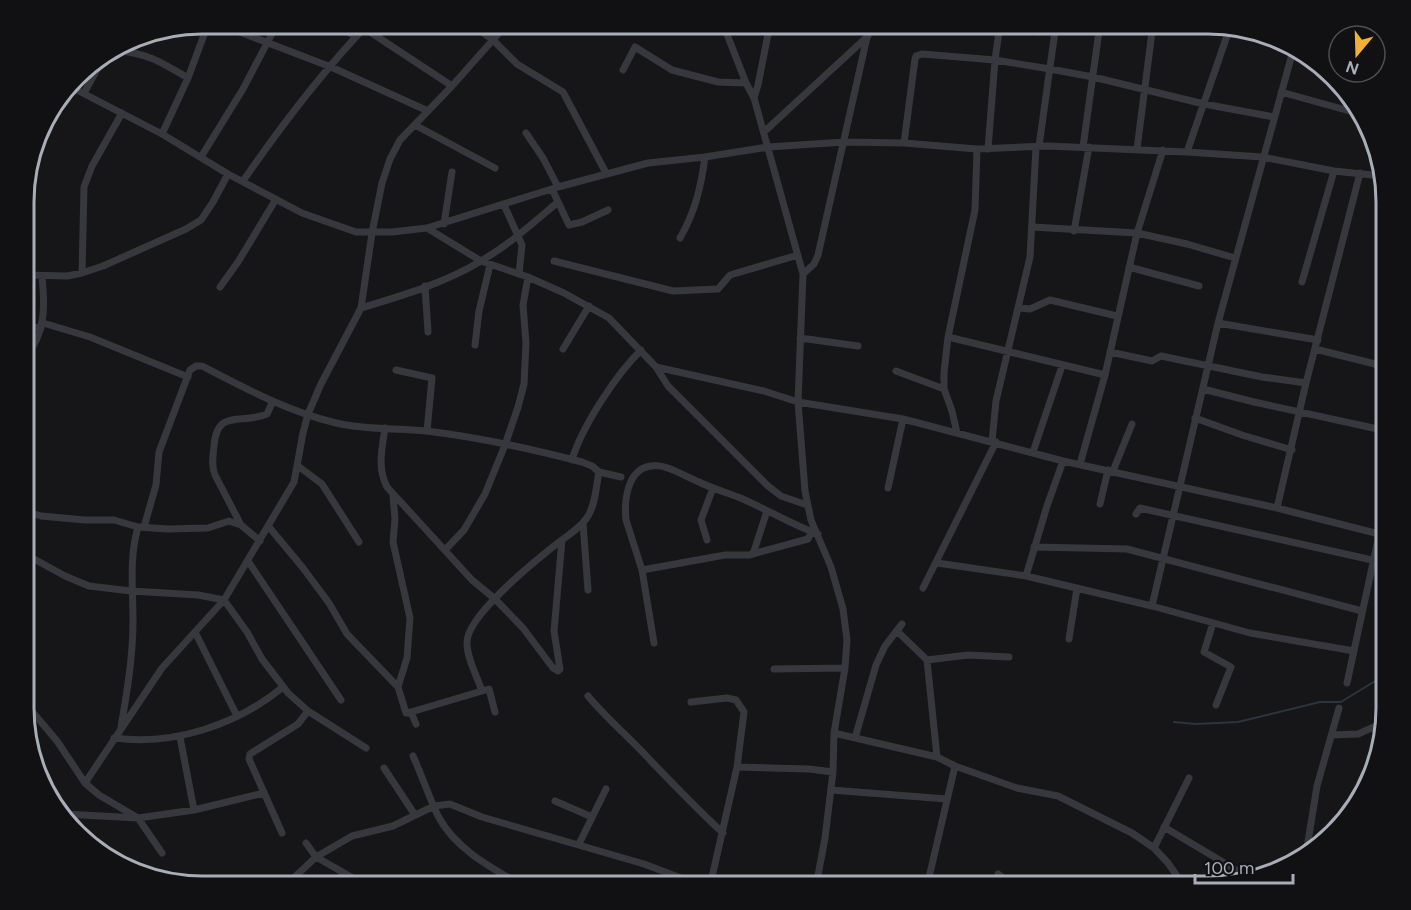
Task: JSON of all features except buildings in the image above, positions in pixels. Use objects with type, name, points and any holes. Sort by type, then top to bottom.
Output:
[{"type":"street","points":[[727,34],[754,98],[803,274],[798,402],[807,505],[815,532],[831,567],[843,609],[846,640],[844,668],[834,733],[833,772],[825,838],[818,875]]},
{"type":"street","points":[[754,98],[768,34]]},
{"type":"street","points":[[988,149],[999,34]]},
{"type":"street","points":[[923,588],[994,442],[996,401],[1030,257],[1037,146],[1055,34]]},
{"type":"street","points":[[1074,231],[1099,34]]},
{"type":"street","points":[[1137,149],[1152,34]]},
{"type":"street","points":[[162,134],[188,78],[204,35]]},
{"type":"street","points":[[247,35],[331,67],[428,111]]},
{"type":"street","points":[[201,157],[243,90],[271,35]]},
{"type":"street","points":[[379,35],[452,86]]},
{"type":"street","points":[[485,35],[517,64],[562,92],[606,173]]},
{"type":"street","points":[[85,783],[162,668],[224,600],[294,482],[308,414],[361,308],[372,233],[382,183],[390,159],[400,140],[497,35]]},
{"type":"street","points":[[243,182],[305,96],[356,36]]},
{"type":"street","points":[[764,132],[868,36]]},
{"type":"street","points":[[803,274],[814,264],[818,255],[868,36]]},
{"type":"street","points":[[1187,152],[1227,36]]},
{"type":"street","points":[[623,70],[635,48],[672,69],[718,82],[746,83]]},
{"type":"street","points":[[130,51],[150,56],[188,78]]},
{"type":"street","points":[[904,143],[916,56],[922,54],[995,60],[1050,69],[1204,104],[1274,117]]},
{"type":"street","points":[[1152,606],[1218,323],[1291,56]]},
{"type":"street","points":[[84,93],[95,74]]},
{"type":"street","points":[[78,90],[162,134],[228,174],[302,213],[356,232],[372,233],[427,228],[444,224],[555,188],[648,163],[768,147],[845,142],[904,143],[977,149],[1037,146],[1163,150],[1262,157],[1334,171],[1374,174]]},
{"type":"street","points":[[1281,92],[1349,111]]},
{"type":"street","points":[[82,273],[84,187],[92,165],[122,113]]},
{"type":"street","points":[[415,125],[495,168]]},
{"type":"street","points":[[526,133],[543,158],[558,202],[571,226],[608,210]]},
{"type":"street","points":[[957,433],[944,389],[948,338],[975,210],[977,149]]},
{"type":"street","points":[[1080,464],[1105,375],[1137,233],[1163,150]]},
{"type":"street","points":[[680,238],[696,207],[705,157]]},
{"type":"street","points":[[1302,282],[1334,171]]},
{"type":"street","points":[[444,224],[452,172]]},
{"type":"street","points":[[1276,508],[1360,172]]},
{"type":"street","points":[[34,276],[67,276],[82,273],[186,229],[201,220],[228,174]]},
{"type":"street","points":[[220,287],[276,199]]},
{"type":"street","points":[[361,308],[447,278],[481,261],[519,236],[558,202]]},
{"type":"street","points":[[504,205],[523,249],[519,274]]},
{"type":"street","points":[[1032,227],[1137,233],[1235,258]]},
{"type":"street","points":[[427,228],[481,261],[528,278],[589,306],[609,318],[656,367],[668,386],[768,486],[781,496],[807,505]]},
{"type":"street","points":[[554,261],[673,291],[695,291],[718,290],[730,275],[798,255]]},
{"type":"street","points":[[475,345],[479,311],[490,265]]},
{"type":"street","points":[[1129,267],[1199,286]]},
{"type":"street","points":[[34,345],[42,326],[44,299],[42,277]]},
{"type":"street","points":[[445,550],[470,521],[485,494],[505,445],[524,384],[526,343],[522,305],[528,278]]},
{"type":"street","points":[[425,286],[428,332]]},
{"type":"street","points":[[1019,308],[1036,308],[1050,300],[1117,316]]},
{"type":"street","points":[[563,349],[589,306]]},
{"type":"street","points":[[1218,323],[1318,340]]},
{"type":"street","points":[[34,326],[90,337],[188,377]]},
{"type":"street","points":[[800,338],[858,346]]},
{"type":"street","points":[[948,338],[1105,375]]},
{"type":"street","points":[[1315,349],[1376,364]]},
{"type":"street","points":[[572,460],[581,435],[623,371],[641,350]]},
{"type":"street","points":[[1110,352],[1152,361],[1161,356],[1262,377],[1306,383]]},
{"type":"street","points":[[120,730],[130,677],[133,621],[132,556],[156,485],[159,453],[190,370],[196,366],[202,366],[273,401],[308,414],[353,426],[427,431],[505,445],[572,460],[621,477]]},
{"type":"street","points":[[1033,452],[1062,366]]},
{"type":"street","points":[[656,367],[764,391],[798,402],[903,419],[1063,460],[1376,533]]},
{"type":"street","points":[[396,370],[432,378],[427,431]]},
{"type":"street","points":[[897,371],[944,389]]},
{"type":"street","points":[[1203,388],[1376,429]]},
{"type":"street","points":[[241,525],[212,468],[215,435],[222,422],[253,419],[267,414],[273,401]]},
{"type":"street","points":[[1196,418],[1292,450]]},
{"type":"street","points":[[888,488],[903,419]]},
{"type":"street","points":[[1100,504],[1111,471],[1132,424]]},
{"type":"street","points":[[385,429],[381,465],[383,479],[393,496],[472,580],[495,599],[523,628],[553,668],[558,671],[560,669],[554,631],[562,540]]},
{"type":"street","points":[[1026,576],[1063,460]]},
{"type":"street","points":[[298,465],[322,484],[360,542]]},
{"type":"street","points":[[654,643],[642,570],[625,511],[630,483],[647,466],[657,466],[739,497],[815,532]]},
{"type":"street","points":[[482,691],[466,642],[473,624],[525,569],[583,523],[592,508],[599,471]]},
{"type":"street","points":[[707,540],[701,520],[713,488]]},
{"type":"street","points":[[393,496],[395,519],[393,542],[410,618],[407,658],[398,687]]},
{"type":"street","points":[[1136,514],[1140,508],[1372,560]]},
{"type":"street","points":[[753,554],[767,511]]},
{"type":"street","points":[[34,514],[74,519],[114,520],[141,527],[208,528],[229,521],[241,525],[260,541]]},
{"type":"street","points":[[583,523],[588,590]]},
{"type":"street","points":[[268,527],[303,567],[347,633],[398,687],[406,713],[489,689],[495,712]]},
{"type":"street","points":[[642,570],[725,555],[753,554],[808,539],[815,532]]},
{"type":"street","points":[[1034,547],[1127,549],[1362,611]]},
{"type":"street","points":[[1347,683],[1372,560],[1376,551]]},
{"type":"street","points":[[34,559],[64,576],[89,586],[198,595],[224,600],[283,687],[308,711],[366,748]]},
{"type":"street","points":[[248,561],[341,700]]},
{"type":"street","points":[[937,563],[1026,576],[1152,606],[1250,633],[1354,651]]},
{"type":"street","points":[[1069,639],[1077,588]]},
{"type":"street","points":[[1213,623],[1204,652],[1231,667],[1215,705]]},
{"type":"street","points":[[855,738],[876,665],[885,646],[902,624]]},
{"type":"street","points":[[195,632],[237,716]]},
{"type":"street","points":[[898,632],[927,660],[937,757]]},
{"type":"street","points":[[927,660],[968,655],[1009,657]]},
{"type":"street","points":[[774,669],[844,668]]},
{"type":"street","points":[[114,738],[136,741],[180,737],[237,716],[264,703],[283,687]]},
{"type":"street","points":[[588,696],[681,794],[723,833]]},
{"type":"street","points":[[691,702],[727,698],[736,700],[744,712],[737,767],[713,875]]},
{"type":"street","points":[[1308,843],[1317,786],[1339,708]]},
{"type":"street","points":[[282,833],[249,759],[250,754],[298,724],[308,711]]},
{"type":"street","points":[[411,712],[416,724]]},
{"type":"street","points":[[35,714],[57,741],[85,783],[99,795],[138,818],[162,853]]},
{"type":"street","points":[[1332,735],[1358,734],[1375,727]]},
{"type":"street","points":[[834,733],[937,757],[955,766],[1017,788],[1058,796],[1132,833],[1154,848],[1177,875]]},
{"type":"street","points":[[180,737],[194,810]]},
{"type":"street","points":[[414,756],[439,818],[471,854],[505,876]]},
{"type":"street","points":[[929,875],[955,766]]},
{"type":"street","points":[[737,767],[833,772]]},
{"type":"street","points":[[384,768],[415,815]]},
{"type":"street","points":[[1154,848],[1189,778]]},
{"type":"street","points":[[579,844],[606,789]]},
{"type":"street","points":[[831,790],[947,799]]},
{"type":"street","points":[[76,817],[138,818],[194,810],[264,793]]},
{"type":"street","points":[[555,801],[592,817]]},
{"type":"street","points":[[296,876],[316,857],[352,836],[393,826],[434,806],[450,804],[482,817],[579,844],[674,876]]},
{"type":"street","points":[[1164,827],[1240,872]]},
{"type":"street","points":[[306,843],[316,857],[348,876]]},
{"type":"waterway","points":[[1174,722],[1196,724],[1238,722],[1320,702],[1341,702],[1376,680]]}]
